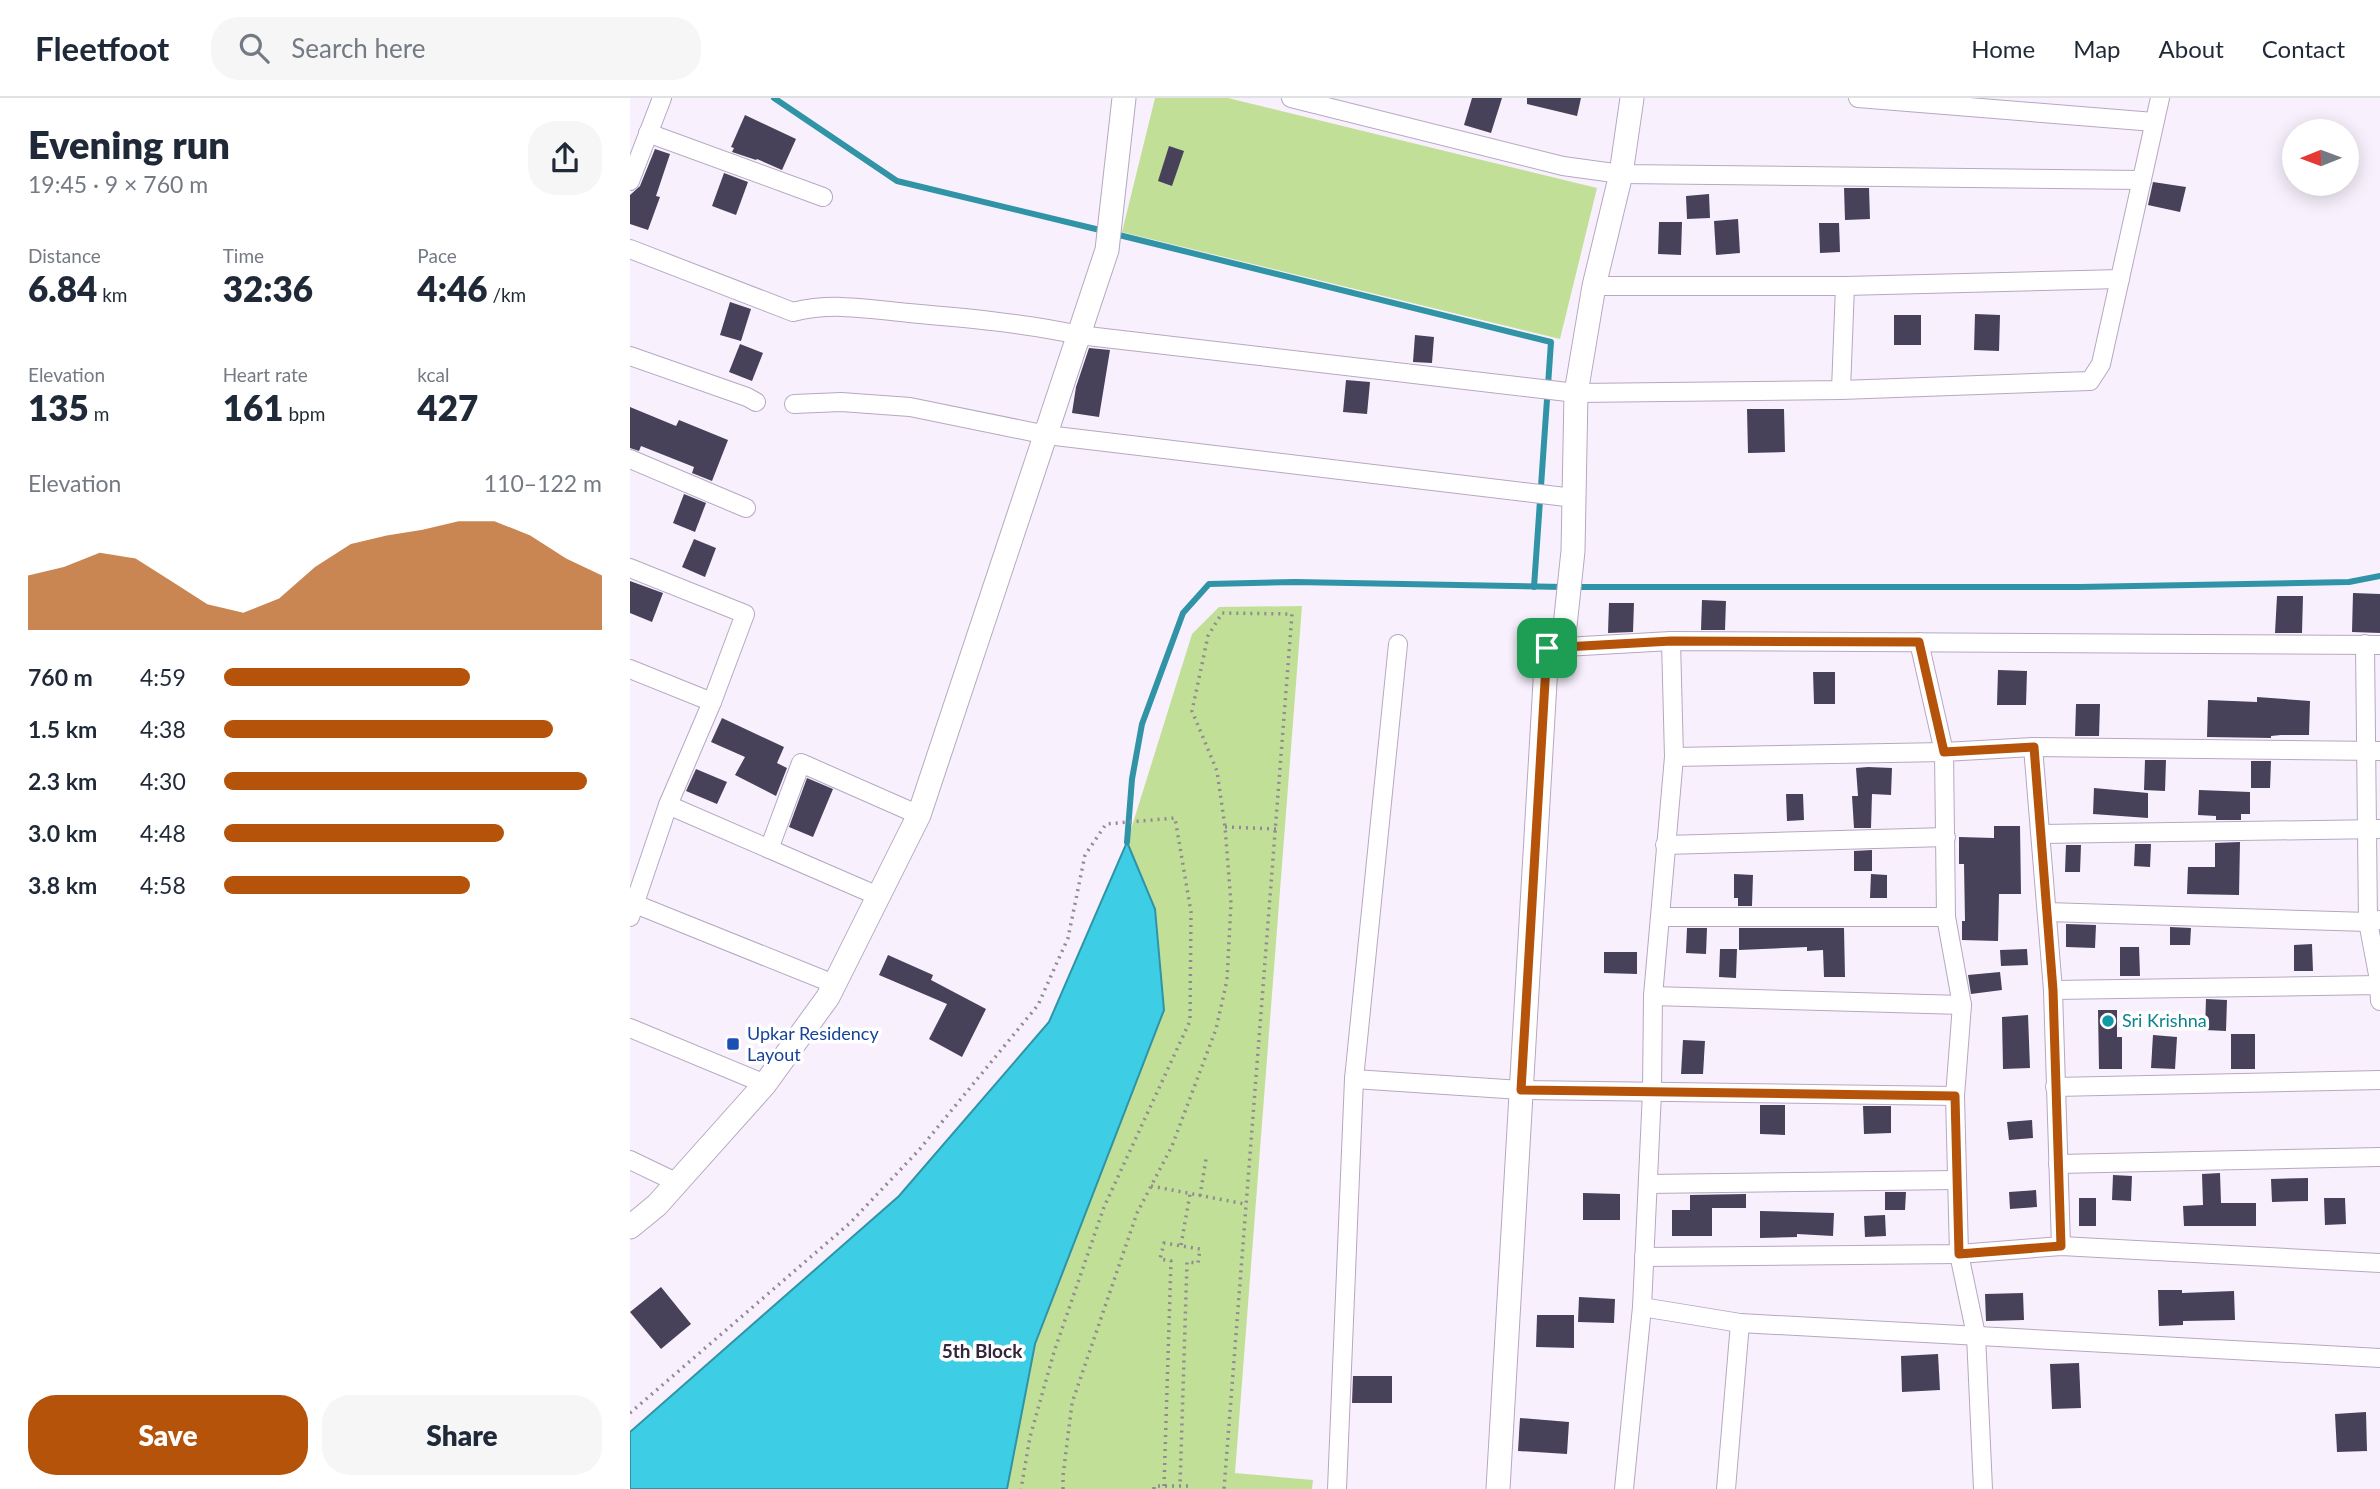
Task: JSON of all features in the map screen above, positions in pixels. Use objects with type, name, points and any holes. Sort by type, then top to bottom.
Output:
[{"type":"street","points":[[630,181],[662,98]]},
{"type":"street","points":[[630,1227],[678,1183],[765,1084],[828,997],[919,815],[1107,250],[1124,98]]},
{"type":"street","points":[[1291,98],[1563,166],[1621,174],[2142,180]]},
{"type":"street","points":[[1498,1489],[1547,648],[1565,626],[1573,551],[1576,393],[1594,286],[1621,174],[1632,98]]},
{"type":"street","points":[[1858,98],[2154,122]]},
{"type":"street","points":[[630,249],[793,312],[816,306],[841,307],[1043,327],[1079,335],[1576,393],[1841,390],[2090,381],[2101,364],[2160,98]]},
{"type":"street","points":[[648,133],[823,197]]},
{"type":"street","points":[[1594,286],[1845,286],[2120,279]]},
{"type":"street","points":[[1841,390],[1845,286]]},
{"type":"street","points":[[630,356],[756,402]]},
{"type":"street","points":[[794,404],[841,402],[909,407],[1047,435],[1574,498]]},
{"type":"street","points":[[630,459],[746,508]]},
{"type":"street","points":[[630,569],[745,614],[712,702],[668,805],[632,910],[834,984]]},
{"type":"street","points":[[1547,648],[1671,641],[2372,645],[2374,921],[2380,1001]]},
{"type":"street","points":[[1624,1489],[1642,1307],[1652,1092],[1653,996],[1674,757],[1671,641]]},
{"type":"street","points":[[1919,642],[1944,752],[1946,917],[1962,1005],[1955,1096],[1959,1254],[1976,1335],[1983,1489]]},
{"type":"street","points":[[1337,1489],[1354,1079],[1398,643]]},
{"type":"street","points":[[630,669],[712,702]]},
{"type":"street","points":[[1674,757],[1944,752],[2034,747],[2372,751]]},
{"type":"street","points":[[2034,747],[2053,990],[2061,1246]]},
{"type":"street","points":[[769,849],[801,763],[919,815]]},
{"type":"street","points":[[668,805],[878,896]]},
{"type":"street","points":[[2041,834],[2373,829]]},
{"type":"street","points":[[1665,845],[1946,837]]},
{"type":"street","points":[[2047,912],[2374,921]]},
{"type":"street","points":[[1661,917],[1946,917]]},
{"type":"street","points":[[2053,990],[2380,985]]},
{"type":"street","points":[[1653,996],[1962,1005]]},
{"type":"street","points":[[630,1028],[765,1084]]},
{"type":"street","points":[[1354,1079],[1521,1090],[1955,1096]]},
{"type":"street","points":[[2055,1087],[2380,1080]]},
{"type":"street","points":[[2059,1164],[2380,1157]]},
{"type":"street","points":[[630,1160],[678,1183]]},
{"type":"street","points":[[1648,1184],[1957,1180]]},
{"type":"street","points":[[1644,1258],[1959,1254],[2061,1246],[2380,1263]]},
{"type":"street","points":[[1642,1307],[1740,1323],[2380,1358]]},
{"type":"street","points":[[1726,1489],[1740,1323]]},
{"type":"path","points":[[1063,1489],[1072,1403],[1137,1213],[1172,1146],[1213,1039],[1227,980],[1231,903],[1225,827],[1217,771],[1192,711],[1209,636],[1222,613],[1292,614],[1224,1489]]},
{"type":"path","points":[[630,1413],[850,1223],[919,1150],[1038,1005],[1068,938],[1085,855],[1106,824],[1175,818],[1191,912],[1190,1021],[1104,1207],[1054,1352],[1030,1437],[1021,1489]]},
{"type":"path","points":[[1225,827],[1277,829]]},
{"type":"path","points":[[1200,1196],[1206,1159]]},
{"type":"path","points":[[1151,1186],[1245,1204]]},
{"type":"path","points":[[1181,1245],[1190,1194]]},
{"type":"path","points":[[1164,1486],[1171,1261],[1160,1259],[1164,1243],[1200,1248],[1198,1263],[1187,1262],[1180,1486]]},
{"type":"path","points":[[1154,1489],[1154,1486],[1188,1486],[1188,1489]]},
{"type":"green space","points":[[1155,98],[1228,98],[1597,188],[1560,339],[1122,232]]},
{"type":"green space","points":[[1302,606],[1235,1473],[1313,1480],[1312,1489],[1007,1489],[1035,1344],[1164,1010],[1155,909],[1127,842],[1192,634],[1219,607]]},
{"type":"water","points":[[1127,842],[1155,909],[1164,1010],[1035,1344],[1007,1489],[630,1489],[630,1432],[899,1196],[1049,1022]]},
{"type":"building","points":[[1472,98],[1502,98],[1491,133],[1464,125]]},
{"type":"building","points":[[1527,98],[1581,98],[1577,116],[1527,104]]},
{"type":"building","points":[[745,115],[796,139],[782,170],[732,152],[734,148],[731,147]]},
{"type":"building","points":[[1169,146],[1184,151],[1172,186],[1158,181]]},
{"type":"building","points":[[655,149],[670,154],[656,196],[660,197],[648,230],[630,224],[630,195],[640,186]]},
{"type":"building","points":[[724,173],[748,182],[736,215],[712,206]]},
{"type":"building","points":[[2153,182],[2186,187],[2180,212],[2148,205]]},
{"type":"building","points":[[1844,188],[1869,188],[1870,219],[1845,220]]},
{"type":"building","points":[[1709,194],[1710,218],[1687,219],[1686,196]]},
{"type":"building","points":[[1738,219],[1740,253],[1716,255],[1714,221]]},
{"type":"building","points":[[1659,222],[1682,222],[1681,255],[1658,254]]},
{"type":"building","points":[[1819,223],[1839,223],[1840,252],[1820,253]]},
{"type":"building","points":[[730,302],[751,309],[741,341],[720,335]]},
{"type":"building","points":[[1975,314],[2000,315],[1999,351],[1974,350]]},
{"type":"building","points":[[1894,315],[1921,315],[1921,345],[1894,345]]},
{"type":"building","points":[[1415,335],[1434,337],[1432,363],[1413,362]]},
{"type":"building","points":[[740,344],[763,353],[752,381],[729,372]]},
{"type":"building","points":[[1089,348],[1110,350],[1099,417],[1072,413],[1076,387]]},
{"type":"building","points":[[1346,380],[1370,382],[1367,414],[1343,412]]},
{"type":"building","points":[[630,407],[676,426],[679,420],[728,440],[712,481],[692,473],[694,467],[641,446],[639,451],[630,448]]},
{"type":"building","points":[[1747,409],[1784,409],[1785,452],[1748,453]]},
{"type":"building","points":[[684,494],[706,503],[695,532],[673,523]]},
{"type":"building","points":[[694,539],[716,548],[705,577],[682,567]]},
{"type":"building","points":[[630,581],[663,593],[652,622],[630,613]]},
{"type":"building","points":[[2353,593],[2380,594],[2380,633],[2352,632]]},
{"type":"building","points":[[2277,596],[2303,596],[2302,633],[2275,633]]},
{"type":"building","points":[[1702,600],[1726,601],[1725,630],[1701,630]]},
{"type":"building","points":[[1609,603],[1634,603],[1633,632],[1608,633]]},
{"type":"building","points":[[1998,670],[2027,671],[2026,705],[1997,705]]},
{"type":"building","points":[[1813,672],[1835,672],[1835,704],[1814,704]]},
{"type":"building","points":[[2257,697],[2310,701],[2309,735],[2281,735],[2271,738],[2207,737],[2208,700],[2257,702]]},
{"type":"building","points":[[2076,704],[2100,704],[2099,736],[2075,736]]},
{"type":"building","points":[[722,718],[784,747],[777,763],[787,768],[776,796],[735,775],[745,757],[711,742]]},
{"type":"building","points":[[2145,760],[2166,760],[2165,791],[2144,790]]},
{"type":"building","points":[[2251,761],[2271,761],[2270,788],[2251,788]]},
{"type":"building","points":[[1856,768],[1892,768],[1891,795],[1872,794],[1871,828],[1854,828],[1852,796],[1858,796]]},
{"type":"building","points":[[696,769],[727,782],[717,804],[686,791]]},
{"type":"building","points":[[807,778],[833,789],[813,837],[789,827]]},
{"type":"building","points":[[2094,788],[2148,793],[2148,818],[2093,814]]},
{"type":"building","points":[[2199,790],[2250,792],[2250,814],[2241,814],[2241,820],[2216,820],[2216,816],[2198,815]]},
{"type":"building","points":[[1786,794],[1803,794],[1804,820],[1787,821]]},
{"type":"building","points":[[1994,826],[2020,826],[2021,894],[1999,894],[1998,941],[1962,940],[1962,921],[1965,921],[1964,864],[1959,864],[1959,837],[1994,838]]},
{"type":"building","points":[[2240,842],[2239,895],[2187,894],[2188,867],[2215,867],[2215,843]]},
{"type":"building","points":[[2135,844],[2151,844],[2150,867],[2134,866]]},
{"type":"building","points":[[2066,845],[2081,845],[2080,872],[2065,872]]},
{"type":"building","points":[[1872,850],[1872,871],[1854,871],[1854,851]]},
{"type":"building","points":[[1734,874],[1753,875],[1752,906],[1738,906],[1738,898],[1734,898]]},
{"type":"building","points":[[1871,874],[1887,875],[1887,898],[1870,898]]},
{"type":"building","points":[[2066,924],[2096,925],[2095,948],[2066,947]]},
{"type":"building","points":[[2170,927],[2191,928],[2190,945],[2170,945]]},
{"type":"building","points":[[1687,928],[1707,928],[1706,954],[1686,953]]},
{"type":"building","points":[[1739,928],[1844,928],[1845,977],[1824,977],[1823,950],[1807,951],[1807,947],[1739,950]]},
{"type":"building","points":[[2312,944],[2313,971],[2294,971],[2294,945]]},
{"type":"building","points":[[2120,947],[2139,947],[2140,976],[2120,976]]},
{"type":"building","points":[[1720,949],[1737,949],[1736,978],[1719,977]]},
{"type":"building","points":[[2027,949],[2028,965],[2001,966],[2000,950]]},
{"type":"building","points":[[1604,952],[1637,952],[1637,974],[1604,973]]},
{"type":"building","points":[[888,955],[933,975],[931,980],[986,1009],[962,1057],[929,1039],[947,1004],[879,975]]},
{"type":"building","points":[[2000,972],[2002,990],[1971,994],[1968,975]]},
{"type":"building","points":[[2206,999],[2227,1000],[2226,1031],[2205,1030]]},
{"type":"building","points":[[2098,1010],[2117,1010],[2117,1037],[2122,1037],[2122,1069],[2099,1069]]},
{"type":"building","points":[[2028,1015],[2030,1068],[2003,1069],[2002,1017]]},
{"type":"building","points":[[2231,1034],[2255,1034],[2255,1069],[2231,1069]]},
{"type":"building","points":[[2153,1035],[2177,1037],[2175,1069],[2151,1068]]},
{"type":"building","points":[[1683,1040],[1705,1041],[1703,1074],[1681,1074]]},
{"type":"building","points":[[1760,1105],[1785,1105],[1785,1135],[1760,1134]]},
{"type":"building","points":[[1863,1106],[1891,1106],[1891,1133],[1864,1134]]},
{"type":"building","points":[[2032,1120],[2033,1138],[2009,1140],[2007,1122]]},
{"type":"building","points":[[2220,1173],[2221,1203],[2256,1203],[2256,1226],[2184,1226],[2183,1206],[2203,1205],[2202,1174]]},
{"type":"building","points":[[2113,1175],[2132,1176],[2131,1201],[2112,1200]]},
{"type":"building","points":[[2308,1178],[2308,1201],[2272,1202],[2271,1179]]},
{"type":"building","points":[[2036,1190],[2037,1207],[2010,1209],[2009,1192]]},
{"type":"building","points":[[1885,1192],[1906,1192],[1905,1210],[1885,1210]]},
{"type":"building","points":[[1583,1193],[1620,1194],[1620,1220],[1583,1220]]},
{"type":"building","points":[[1746,1194],[1746,1208],[1712,1208],[1712,1236],[1672,1236],[1672,1210],[1690,1210],[1690,1195]]},
{"type":"building","points":[[2079,1198],[2096,1198],[2096,1226],[2079,1226]]},
{"type":"building","points":[[2324,1198],[2345,1198],[2346,1224],[2325,1225]]},
{"type":"building","points":[[1760,1211],[1834,1213],[1833,1236],[1797,1234],[1797,1237],[1760,1238]]},
{"type":"building","points":[[1885,1215],[1886,1236],[1865,1237],[1864,1216]]},
{"type":"building","points":[[661,1287],[691,1324],[661,1349],[630,1312]]},
{"type":"building","points":[[2158,1290],[2182,1290],[2182,1293],[2234,1291],[2235,1320],[2183,1321],[2183,1325],[2159,1326]]},
{"type":"building","points":[[2023,1293],[2024,1320],[1986,1321],[1985,1294]]},
{"type":"building","points":[[1579,1297],[1615,1299],[1614,1323],[1578,1322]]},
{"type":"building","points":[[1537,1315],[1574,1315],[1574,1348],[1536,1347]]},
{"type":"building","points":[[1938,1354],[1940,1390],[1902,1392],[1901,1356]]},
{"type":"building","points":[[2079,1363],[2081,1408],[2052,1409],[2050,1364]]},
{"type":"building","points":[[1353,1376],[1392,1376],[1392,1403],[1352,1403]]},
{"type":"building","points":[[2366,1412],[2367,1451],[2337,1452],[2335,1414]]},
{"type":"building","points":[[1520,1418],[1569,1422],[1567,1454],[1518,1451]]},
{"type":"waterway","points":[[774,98],[897,181],[1104,231]]},
{"type":"waterway","points":[[1115,234],[1551,342],[1534,587]]},
{"type":"waterway","points":[[1574,587],[2079,587],[2349,582],[2380,576]]},
{"type":"waterway","points":[[1127,842],[1132,779],[1142,724],[1183,613],[1209,584],[1295,582],[1563,587]]},
{"type":"place","name":"Sri Krishna","points":[[2108,1021]]},
{"type":"place","name":"Upkar Residency Layout","points":[[733,1044]]},
{"type":"district","name":"5th Block","points":[[982,1351]]},
{"type":"route","points":[[1671,641],[1919,642],[1944,752],[2034,747],[2053,990],[2061,1246],[1959,1254],[1955,1096],[1521,1090],[1547,648],[1671,641]]}]
